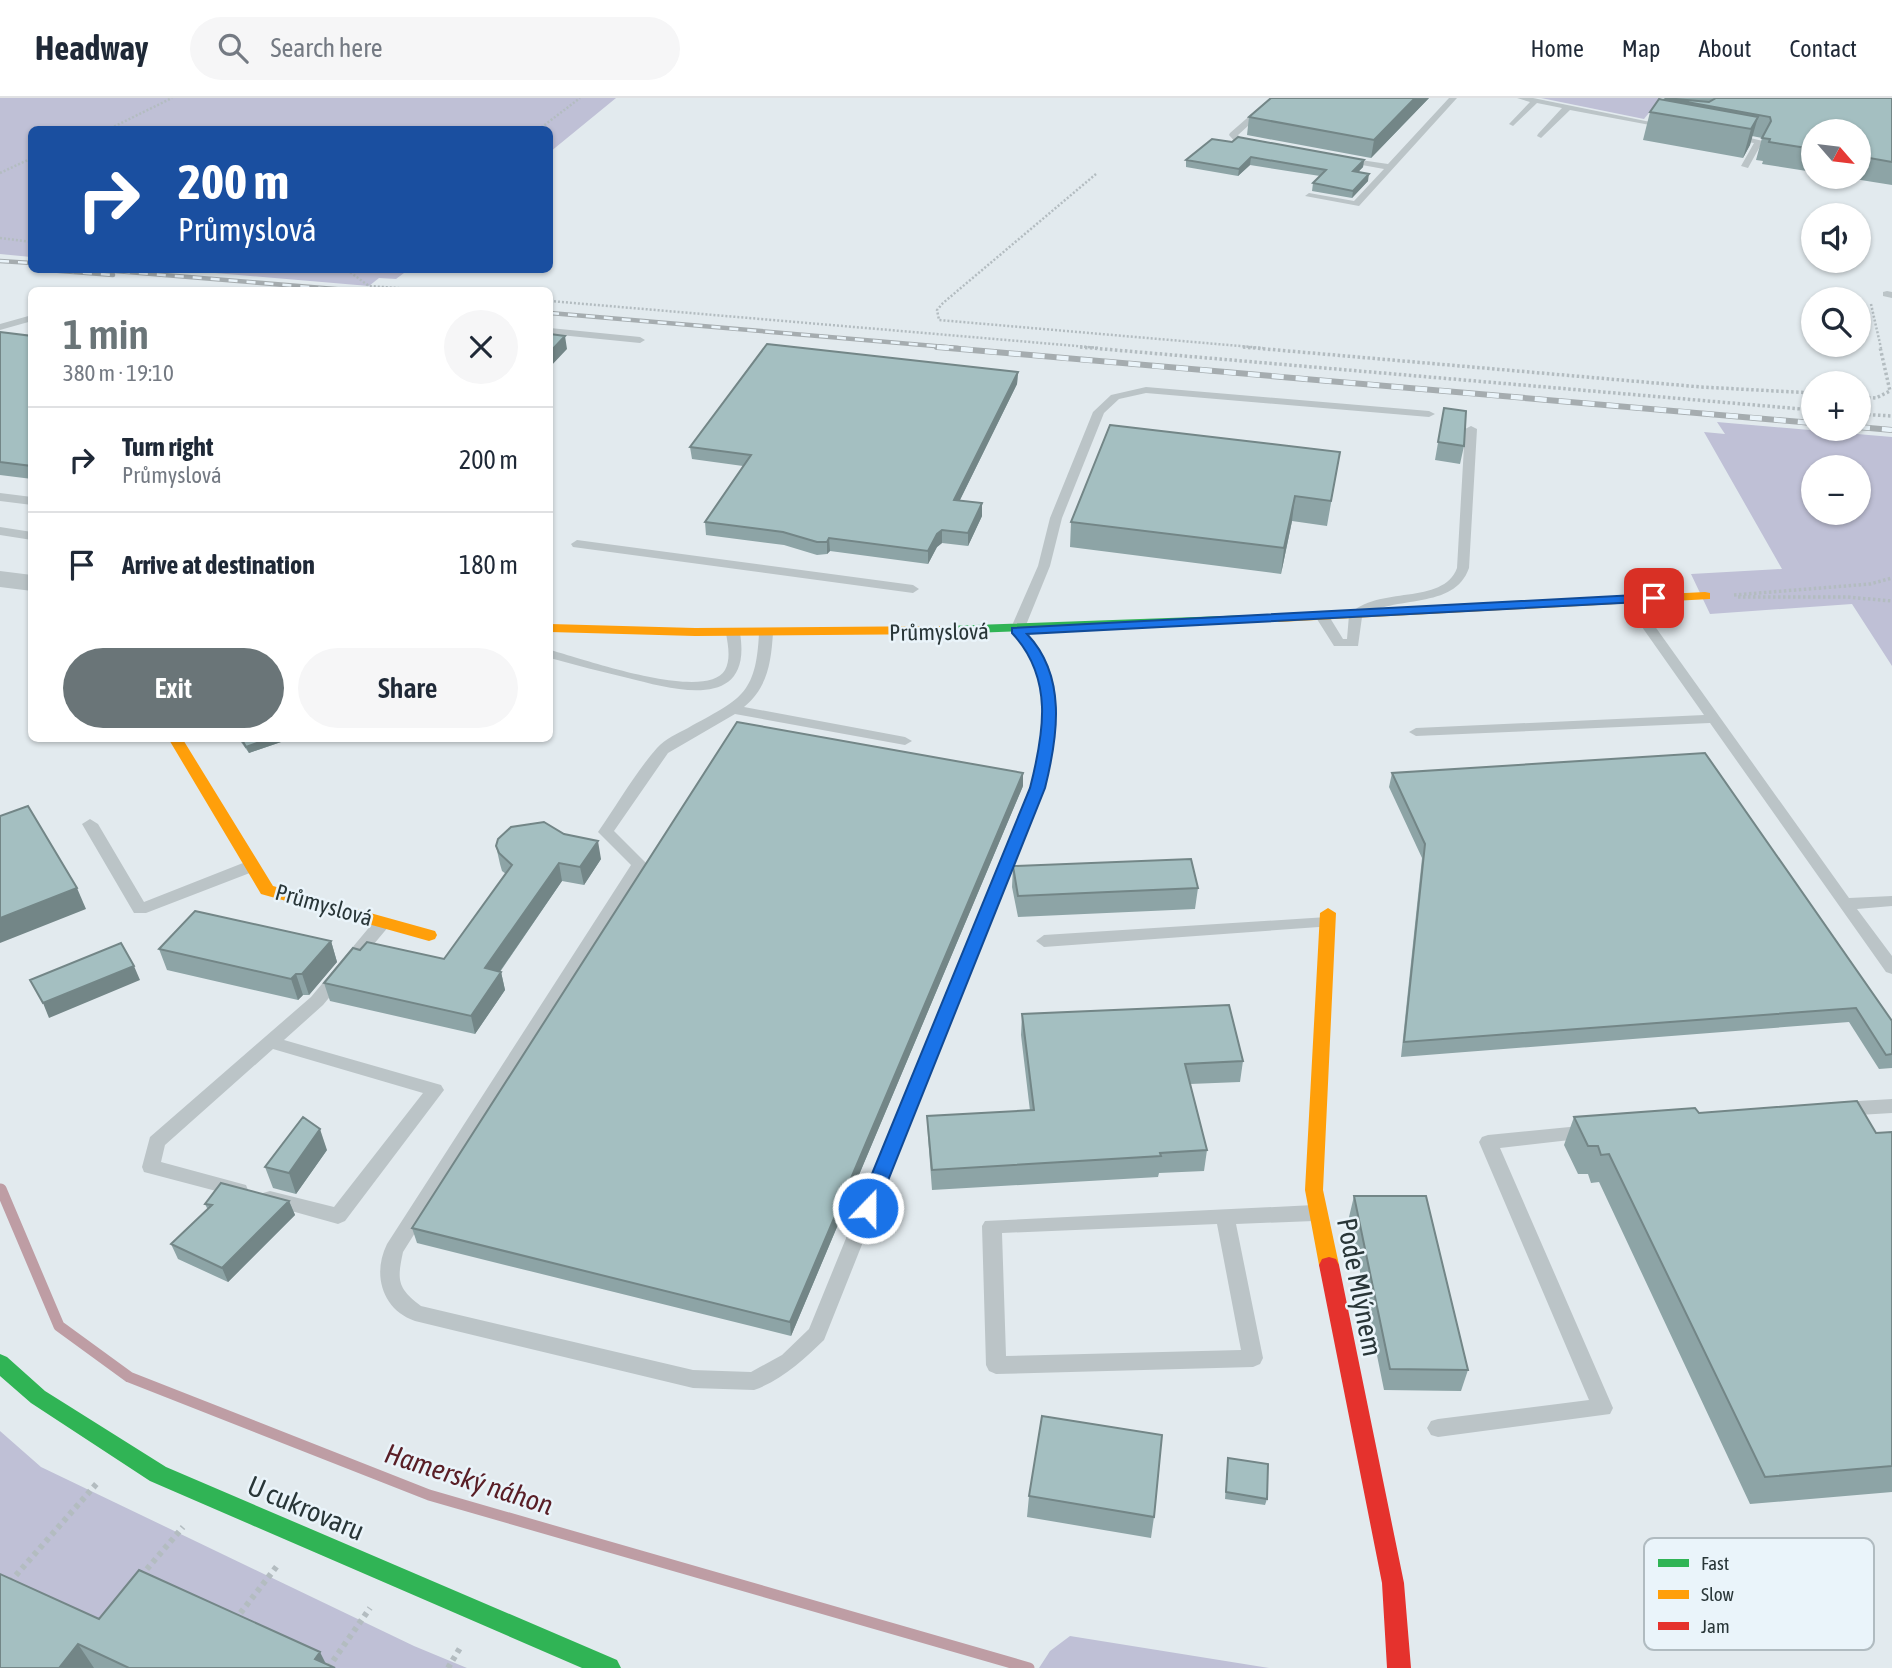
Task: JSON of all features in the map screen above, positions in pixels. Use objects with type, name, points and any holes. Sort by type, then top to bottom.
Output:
[{"type":"street","points":[[0,579],[28,582]]},
{"type":"street","name":"Průmyslová","points":[[553,628],[766,634],[1017,630],[1706,596]]},
{"type":"street","name":"Průmyslová","points":[[177,742],[249,867],[267,890],[429,935]]},
{"type":"street","name":"Pode Mlýnem","points":[[1327,917],[1314,1190],[1393,1583],[1399,1668]]},
{"type":"street","name":"U cukrovaru","points":[[2,1367],[38,1397],[159,1474],[609,1668]]},
{"type":"lane","points":[[1266,146],[1239,141],[1233,135],[1275,98]]},
{"type":"lane","points":[[1309,196],[1356,204],[1453,98]]},
{"type":"lane","points":[[1521,98],[1672,127]]},
{"type":"lane","points":[[1513,124],[1535,101]]},
{"type":"lane","points":[[1541,136],[1568,107]]},
{"type":"lane","points":[[1721,135],[1759,141],[1745,166]]},
{"type":"lane","points":[[1333,158],[1390,167]]},
{"type":"lane","points":[[0,327],[28,319]]},
{"type":"lane","points":[[553,331],[640,340]]},
{"type":"lane","points":[[766,634],[766,665],[763,674],[737,710],[675,740],[663,750],[606,832],[639,864],[394,1250],[387,1280],[395,1298],[415,1313],[693,1379],[754,1381],[789,1361],[817,1334],[1037,788],[1049,740],[1047,684],[1036,651],[1017,630],[1044,566],[1056,518],[1099,412],[1115,397],[1146,390],[1429,414]]},
{"type":"lane","points":[[1322,617],[1339,643],[1353,643],[1356,615],[1371,603],[1433,594],[1459,579],[1463,568],[1471,429]]},
{"type":"lane","points":[[0,497],[28,500]]},
{"type":"lane","points":[[0,531],[28,535]]},
{"type":"lane","points":[[577,544],[913,589]]},
{"type":"lane","points":[[1629,600],[1892,968]]},
{"type":"lane","points":[[553,654],[678,687],[698,688],[714,684],[730,674],[738,653],[733,633]]},
{"type":"lane","points":[[737,710],[905,741]]},
{"type":"lane","points":[[1416,732],[1714,719]]},
{"type":"lane","points":[[90,824],[140,909],[249,867]]},
{"type":"lane","points":[[1845,904],[1892,901]]},
{"type":"lane","points":[[1044,941],[1327,917]]},
{"type":"lane","points":[[271,1042],[435,1090],[338,1216],[151,1167],[156,1142],[317,1001],[383,922]]},
{"type":"lane","points":[[1818,1111],[1892,1107]]},
{"type":"lane","points":[[1438,1428],[1603,1408],[1488,1142],[1612,1130]]},
{"type":"lane","points":[[1225,1217],[1253,1358],[996,1365],[992,1226],[1318,1213]]},
{"type":"path","points":[[115,126],[172,98]]},
{"type":"path","points":[[543,126],[580,98]]},
{"type":"path","points":[[0,173],[28,160]]},
{"type":"path","points":[[1096,174],[943,303],[936,310],[939,320],[1701,387],[1801,392]]},
{"type":"path","points":[[0,239],[28,242]]},
{"type":"path","points":[[351,273],[369,286],[383,287]]},
{"type":"path","points":[[1871,398],[1890,391],[1870,304],[1890,295]]},
{"type":"path","points":[[553,301],[1801,409]]},
{"type":"path","points":[[1871,415],[1892,416]]},
{"type":"path","points":[[1706,596],[1870,584],[1892,578]]},
{"type":"path","points":[[1706,596],[1767,600],[1847,597],[1892,601]]},
{"type":"path","points":[[0,1593],[100,1480]]},
{"type":"path","points":[[135,1583],[187,1522]]},
{"type":"path","points":[[227,1631],[280,1562]]},
{"type":"path","points":[[328,1668],[374,1602]]},
{"type":"path","points":[[448,1668],[465,1641]]},
{"type":"shaded area","points":[[0,98],[616,98],[553,150],[553,126],[28,126],[28,257],[0,254]]},
{"type":"shaded area","points":[[1541,98],[1661,98],[1644,119]]},
{"type":"shaded area","points":[[215,273],[404,273],[396,279],[379,278],[369,286]]},
{"type":"shaded area","points":[[1717,422],[1801,429],[1801,441],[1871,441],[1871,435],[1892,437],[1892,666],[1852,604],[1710,614],[1691,574],[1782,569],[1704,432],[1725,434]]},
{"type":"shaded area","points":[[0,1431],[41,1467],[414,1646],[467,1668],[0,1668]]},
{"type":"shaded area","points":[[1070,1636],[1269,1668],[1039,1668],[1050,1651]]},
{"type":"building","points":[[1271,98],[1415,98],[1374,140],[1249,117]]},
{"type":"building","points":[[1665,98],[1709,102],[1716,98],[1892,98],[1892,162],[1871,158],[1871,119],[1801,119],[1801,147],[1769,142],[1770,139],[1762,138],[1771,121],[1770,117]]},
{"type":"building","points":[[1659,99],[1758,117],[1751,129],[1650,112]]},
{"type":"building","points":[[1238,137],[1364,160],[1353,171],[1369,174],[1353,191],[1313,183],[1326,170],[1251,157],[1239,169],[1186,160],[1212,139],[1232,142]]},
{"type":"building","points":[[0,332],[28,336],[28,466],[0,462]]},
{"type":"building","points":[[553,334],[565,336],[553,349]]},
{"type":"building","points":[[767,344],[1018,372],[954,500],[982,503],[968,533],[942,530],[928,551],[829,538],[827,542],[817,542],[783,532],[705,522],[751,455],[690,447]]},
{"type":"building","points":[[1444,408],[1466,411],[1464,446],[1438,442]]},
{"type":"building","points":[[1110,425],[1340,452],[1331,501],[1295,496],[1284,548],[1071,522]]},
{"type":"building","points":[[737,722],[1023,773],[790,1322],[412,1228]]},
{"type":"building","points":[[243,742],[259,742],[246,747]]},
{"type":"building","points":[[1705,753],[1892,1021],[1892,1054],[1886,1055],[1856,1008],[1404,1042],[1425,844],[1392,773]]},
{"type":"building","points":[[28,806],[77,888],[0,918],[0,816]]},
{"type":"building","points":[[544,822],[564,834],[598,841],[580,867],[559,863],[485,968],[501,972],[471,1016],[324,983],[353,948],[360,950],[367,942],[444,959],[512,865],[499,853],[496,846],[498,839],[511,827]]},
{"type":"building","points":[[1191,859],[1198,888],[1018,896],[1013,866]]},
{"type":"building","points":[[195,911],[331,941],[302,974],[296,974],[291,979],[159,949]]},
{"type":"building","points":[[121,943],[134,966],[43,1003],[30,980]]},
{"type":"building","points":[[1229,1005],[1243,1061],[1185,1064],[1207,1150],[1160,1153],[1161,1156],[932,1170],[927,1116],[1034,1110],[1022,1014]]},
{"type":"building","points":[[1857,1101],[1876,1133],[1892,1132],[1892,1466],[1765,1477],[1609,1154],[1601,1155],[1598,1146],[1588,1146],[1574,1117],[1695,1108],[1699,1113]]},
{"type":"building","points":[[303,1117],[320,1129],[289,1173],[265,1167]]},
{"type":"building","points":[[221,1183],[289,1201],[222,1268],[171,1244],[212,1205],[205,1204]]},
{"type":"building","points":[[1354,1196],[1426,1196],[1468,1370],[1390,1369]]},
{"type":"building","points":[[1042,1416],[1162,1435],[1154,1517],[1029,1496]]},
{"type":"building","points":[[1228,1458],[1268,1464],[1267,1499],[1226,1492]]},
{"type":"building","points":[[139,1570],[320,1652],[315,1659],[335,1668],[129,1668],[78,1644],[59,1668],[0,1668],[0,1574],[99,1619]]},
{"type":"waterway","name":"Hamerský náhon","points":[[1,1189],[59,1326],[129,1377],[429,1495],[1029,1668]]},
{"type":"railway","points":[[0,261],[28,263]]},
{"type":"railway","points":[[87,273],[113,275]]},
{"type":"railway","points":[[140,273],[310,287]]},
{"type":"railway","points":[[553,313],[958,348]]},
{"type":"railway","points":[[937,347],[1801,422]]},
{"type":"railway","points":[[1871,428],[1892,430]]},
{"type":"traffic: fast","points":[[946,630],[1279,618]]},
{"type":"traffic: fast","points":[[0,1363],[38,1397],[158,1474],[609,1668]]},
{"type":"traffic: slow","points":[[1279,618],[1705,596]]},
{"type":"traffic: slow","points":[[553,628],[695,632],[946,630]]},
{"type":"traffic: slow","points":[[177,742],[267,890],[429,935]]},
{"type":"traffic: slow","points":[[1328,913],[1314,1190],[1329,1265]]},
{"type":"traffic: jam","points":[[1329,1265],[1393,1583],[1399,1668]]},
{"type":"route","points":[[868,1208],[1037,788],[1045,758],[1049,740],[1047,684],[1036,651],[1017,630],[1654,598]]}]
